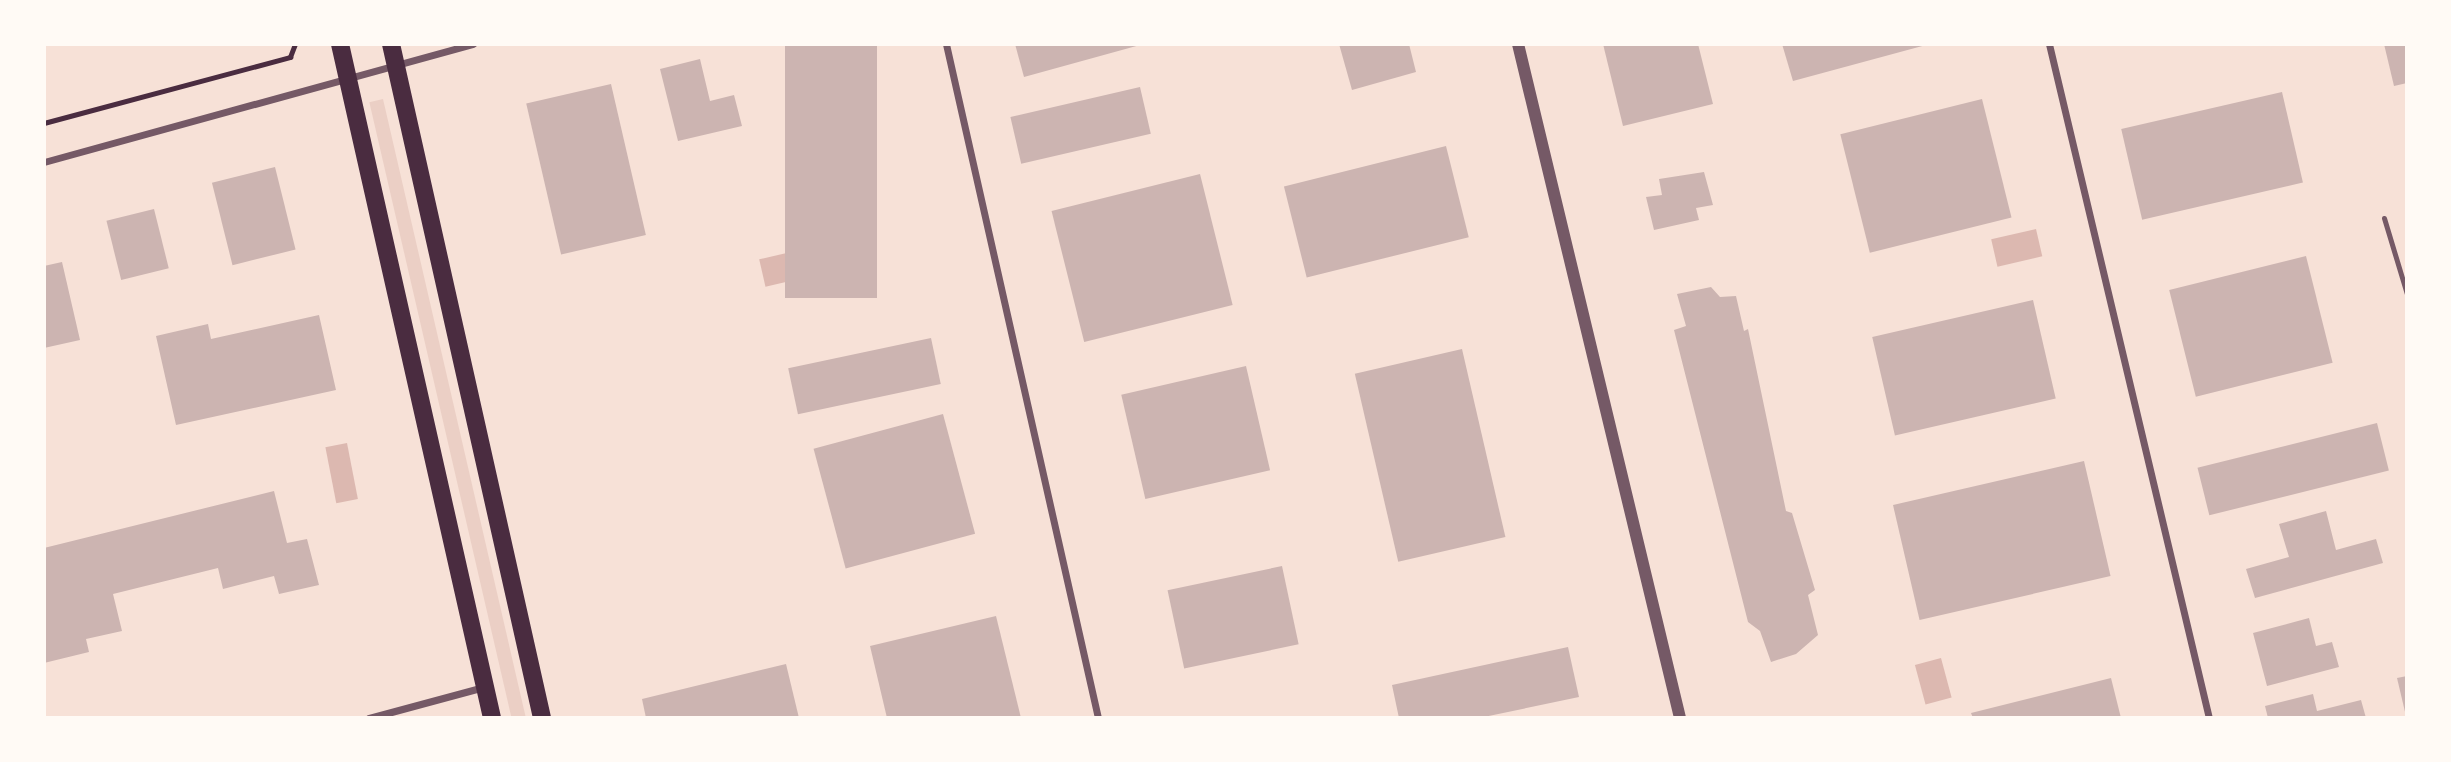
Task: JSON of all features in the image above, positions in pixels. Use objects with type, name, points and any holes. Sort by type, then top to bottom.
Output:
[{"type":"main road","points":[[340,44],[492,718]]},
{"type":"main road","points":[[391,44],[542,718]]},
{"type":"street","points":[[44,162],[473,44]]},
{"type":"street","points":[[946,44],[1098,718]]},
{"type":"street","points":[[1518,44],[1680,718]]},
{"type":"street","points":[[2049,44],[2209,718]]},
{"type":"street","points":[[369,718],[485,687]]},
{"type":"lane","points":[[2384,218],[2407,294]]},
{"type":"path","points":[[44,123],[290,57],[295,44]]},
{"type":"shaded area","points":[[383,99],[526,718],[512,718],[369,102]]},
{"type":"shaded area","points":[[2036,229],[2042,256],[1997,267],[1991,239]]},
{"type":"shaded area","points":[[804,249],[810,276],[765,287],[759,259]]},
{"type":"shaded area","points":[[347,443],[358,499],[336,503],[325,447]]},
{"type":"shaded area","points":[[1941,658],[1952,698],[1926,705],[1915,665]]},
{"type":"building","points":[[785,44],[877,44],[877,298],[785,298]]},
{"type":"building","points":[[1015,44],[1140,44],[1140,45],[1024,77]]},
{"type":"building","points":[[1339,44],[1409,44],[1416,72],[1352,90]]},
{"type":"building","points":[[1603,44],[1698,44],[1713,104],[1623,126]]},
{"type":"building","points":[[1782,44],[1926,44],[1926,45],[1793,81]]},
{"type":"building","points":[[2384,44],[2407,44],[2407,83],[2394,86]]},
{"type":"building","points":[[700,59],[710,101],[734,95],[742,126],[678,141],[660,69]]},
{"type":"building","points":[[611,84],[646,235],[561,255],[526,104]]},
{"type":"building","points":[[1140,87],[1151,134],[1021,164],[1010,117]]},
{"type":"building","points":[[2282,92],[2303,183],[2142,220],[2121,129]]},
{"type":"building","points":[[1982,99],[2012,217],[1870,253],[1840,134]]},
{"type":"building","points":[[1446,146],[1469,237],[1307,278],[1284,186]]},
{"type":"building","points":[[275,167],[296,249],[232,265],[212,183]]},
{"type":"building","points":[[1704,172],[1713,205],[1696,208],[1699,220],[1654,230],[1646,197],[1662,195],[1659,179]]},
{"type":"building","points":[[1200,174],[1233,305],[1084,342],[1052,211]]},
{"type":"building","points":[[154,209],[169,268],[121,280],[106,221]]},
{"type":"building","points":[[2306,256],[2333,363],[2196,397],[2169,290]]},
{"type":"building","points":[[62,262],[80,340],[44,348],[44,266]]},
{"type":"building","points":[[1711,287],[1720,297],[1736,296],[1744,331],[1748,329],[1786,511],[1792,513],[1815,590],[1808,595],[1818,635],[1796,654],[1771,662],[1760,631],[1748,622],[1674,330],[1686,326],[1677,294]]},
{"type":"building","points":[[2033,300],[2056,398],[1895,436],[1872,337]]},
{"type":"building","points":[[319,315],[336,390],[176,425],[156,336],[208,324],[211,339]]},
{"type":"building","points":[[931,338],[941,384],[798,414],[788,368]]},
{"type":"building","points":[[1462,349],[1505,537],[1398,562],[1355,374]]},
{"type":"building","points":[[1246,366],[1270,470],[1145,499],[1121,395]]},
{"type":"building","points":[[943,414],[975,534],[846,568],[814,449]]},
{"type":"building","points":[[2377,423],[2389,471],[2209,515],[2197,468]]},
{"type":"building","points":[[2084,461],[2111,576],[1920,620],[1893,505]]},
{"type":"building","points":[[274,491],[287,543],[307,539],[319,585],[279,594],[274,576],[223,589],[218,568],[113,594],[122,631],[86,639],[89,652],[44,663],[44,548]]},
{"type":"building","points":[[2326,511],[2336,550],[2376,539],[2383,563],[2255,598],[2246,569],[2289,557],[2279,524]]},
{"type":"building","points":[[1282,566],[1299,644],[1184,669],[1168,590]]},
{"type":"building","points":[[996,616],[1021,718],[887,718],[870,646]]},
{"type":"building","points":[[2309,618],[2316,646],[2332,642],[2339,667],[2267,686],[2253,633]]},
{"type":"building","points":[[1568,647],[1579,697],[1479,718],[1399,718],[1392,685]]},
{"type":"building","points":[[786,664],[799,718],[646,718],[642,699]]},
{"type":"building","points":[[2407,676],[2407,716],[2406,716],[2397,678]]},
{"type":"building","points":[[2111,678],[2121,718],[1973,718],[1971,713]]},
{"type":"building","points":[[2313,694],[2317,711],[2361,700],[2366,718],[2268,718],[2265,706]]}]
